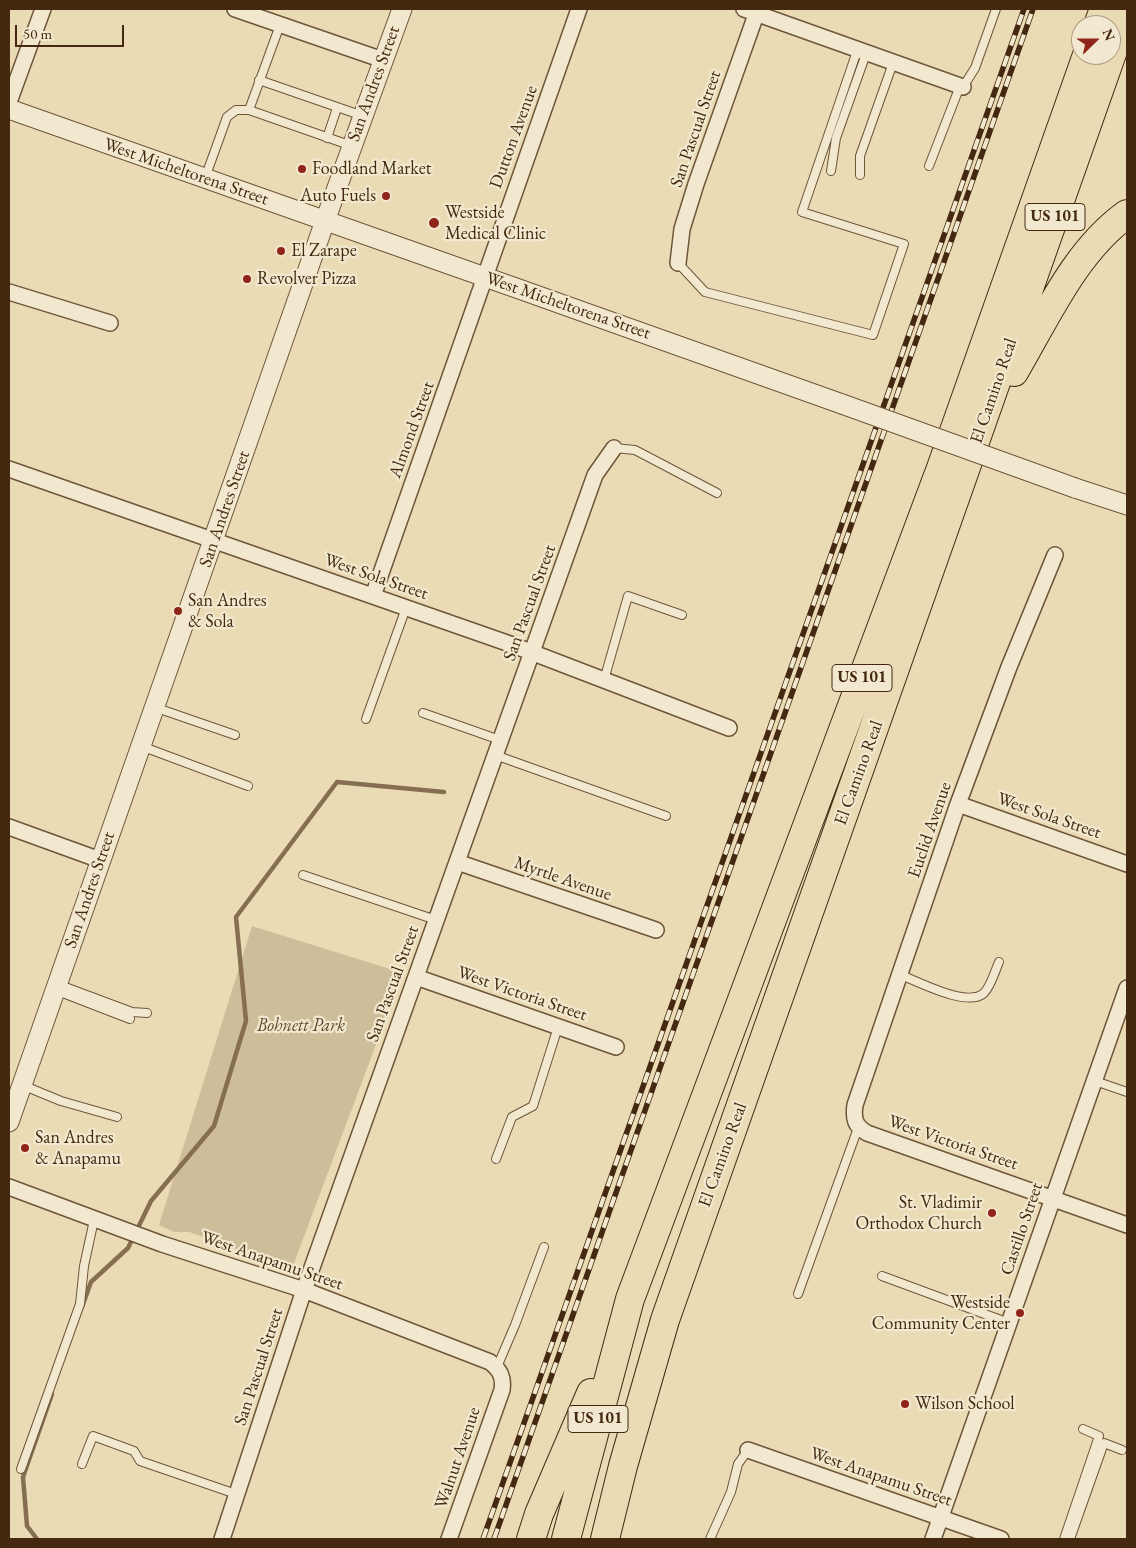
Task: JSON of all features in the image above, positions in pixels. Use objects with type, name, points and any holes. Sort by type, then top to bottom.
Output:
[{"type":"highway","name":"El Camino Real","points":[[605,1539],[623,1466],[665,1320],[984,423],[1127,11]]},
{"type":"highway","name":"El Camino Real","points":[[566,1539],[630,1299],[941,468],[1083,65]]},
{"type":"highway","points":[[984,423],[1082,258],[1097,239],[1127,214]]},
{"type":"highway","points":[[532,1539],[539,1514],[630,1299]]},
{"type":"highway","points":[[621,1539],[624,1528],[623,1466]]},
{"type":"street","points":[[9,102],[43,9]]},
{"type":"street","points":[[235,9],[280,26],[384,60]]},
{"type":"street","name":"San Andres Street","points":[[9,1122],[325,221],[402,9]]},
{"type":"street","name":"Dutton Avenue","points":[[486,278],[491,256],[579,9]]},
{"type":"street","points":[[753,10],[862,52],[962,86]]},
{"type":"street","name":"San Pascual Street","points":[[678,263],[685,220],[753,10]]},
{"type":"street","name":"West Micheltorena Street","points":[[9,109],[576,308],[1127,505]]},
{"type":"street","name":"Almond Street","points":[[373,596],[486,278]]},
{"type":"street","points":[[9,292],[110,323]]},
{"type":"street","name":"San Pascual Street","points":[[222,1539],[304,1290],[500,740],[595,476],[614,448]]},
{"type":"street","name":"West Sola Street","points":[[9,469],[532,652],[728,728]]},
{"type":"street","name":"Euclid Avenue","points":[[857,1125],[855,1104],[958,804],[1009,668],[1055,555]]},
{"type":"street","name":"West Sola Street","points":[[958,804],[1127,864]]},
{"type":"street","points":[[9,827],[100,860]]},
{"type":"street","name":"Myrtle Avenue","points":[[457,862],[656,930]]},
{"type":"street","name":"West Victoria Street","points":[[416,977],[616,1047]]},
{"type":"street","name":"Castillo Street","points":[[934,1539],[1127,988]]},
{"type":"street","name":"West Victoria Street","points":[[857,1125],[867,1133],[1053,1197],[1127,1225]]},
{"type":"street","name":"West Anapamu Street","points":[[9,1187],[162,1244],[304,1290],[490,1362],[497,1367]]},
{"type":"street","name":"Walnut Avenue","points":[[449,1539],[502,1390],[501,1374],[497,1367]]},
{"type":"street","name":"West Anapamu Street","points":[[748,1450],[1001,1539]]},
{"type":"lane","points":[[929,166],[962,86],[975,68],[996,9]]},
{"type":"lane","points":[[249,110],[280,26]]},
{"type":"lane","points":[[831,171],[836,138],[862,52]]},
{"type":"lane","points":[[678,263],[705,292],[873,334],[904,244],[802,212],[862,52]]},
{"type":"lane","points":[[860,175],[860,156],[893,63]]},
{"type":"lane","points":[[260,80],[363,116]]},
{"type":"lane","points":[[326,138],[338,108]]},
{"type":"lane","points":[[205,179],[228,117],[236,110],[249,110],[352,146]]},
{"type":"lane","points":[[614,448],[634,450],[717,493]]},
{"type":"lane","points":[[604,680],[628,596],[682,615]]},
{"type":"lane","points":[[366,720],[406,608]]},
{"type":"lane","points":[[154,708],[235,735]]},
{"type":"lane","points":[[423,713],[500,740]]},
{"type":"lane","points":[[141,746],[248,786]]},
{"type":"lane","points":[[495,755],[666,816]]},
{"type":"lane","points":[[303,875],[436,920]]},
{"type":"lane","points":[[900,975],[961,998],[972,999],[986,991],[999,962]]},
{"type":"lane","points":[[56,987],[132,1012],[147,1014]]},
{"type":"lane","points":[[56,987],[130,1019]]},
{"type":"lane","points":[[496,1159],[512,1117],[533,1106],[558,1027]]},
{"type":"lane","points":[[1095,1081],[1127,1092]]},
{"type":"lane","points":[[22,1085],[61,1101],[117,1117]]},
{"type":"lane","points":[[798,1294],[857,1125]]},
{"type":"lane","points":[[21,1469],[80,1304],[84,1266],[101,1222]]},
{"type":"lane","points":[[497,1367],[516,1325],[544,1247]]},
{"type":"lane","points":[[882,1276],[1009,1323]]},
{"type":"lane","points":[[1064,1539],[1099,1436],[1083,1429]]},
{"type":"lane","points":[[82,1464],[93,1436],[134,1451],[140,1461],[236,1494]]},
{"type":"lane","points":[[1070,1539],[1104,1443],[1122,1450]]},
{"type":"lane","points":[[710,1539],[731,1492],[738,1464],[748,1450]]},
{"type":"green space","name":"Bohnett Park","points":[[252,926],[403,973],[294,1263],[288,1267],[189,1232],[174,1232],[159,1225]]},
{"type":"waterway","points":[[82,1307],[91,1282],[128,1248],[151,1201],[214,1126],[246,1021],[236,917],[337,782],[444,792]]},
{"type":"waterway","points":[[37,1539],[27,1526],[23,1477],[52,1394]]},
{"type":"railway","points":[[483,1539],[1024,9]]},
{"type":"railway","points":[[494,1539],[1033,9]]},
{"type":"place","name":"Foodland Market","points":[[302,169]]},
{"type":"place","name":"Auto Fuels","points":[[386,196]]},
{"type":"place","name":"Westside Medical Clinic","points":[[434,223]]},
{"type":"place","name":"El Zarape","points":[[281,251]]},
{"type":"place","name":"Revolver Pizza","points":[[247,279]]},
{"type":"place","name":"San Andres & Sola","points":[[178,611]]},
{"type":"place","name":"San Andres & Anapamu","points":[[25,1148]]},
{"type":"place","name":"St. Vladimir Orthodox Church","points":[[992,1213]]},
{"type":"place","name":"Westside Community Center","points":[[1020,1313]]},
{"type":"place","name":"Wilson School","points":[[905,1404]]}]
